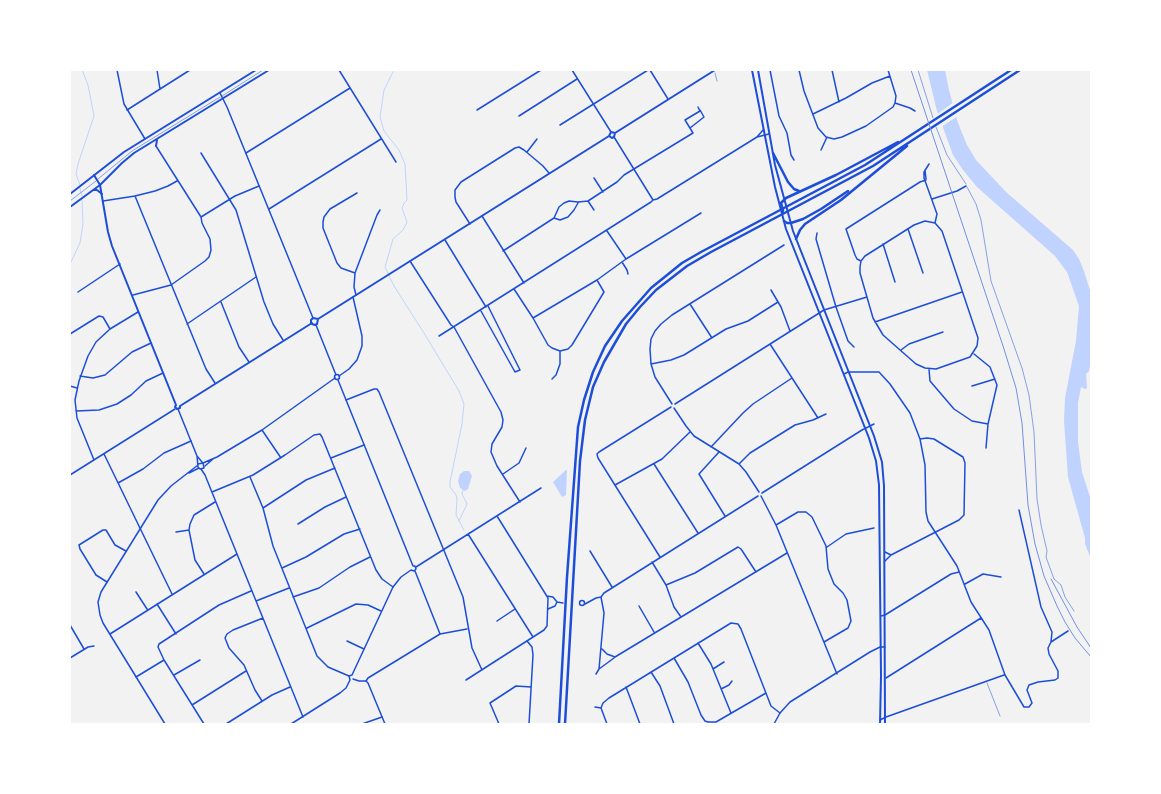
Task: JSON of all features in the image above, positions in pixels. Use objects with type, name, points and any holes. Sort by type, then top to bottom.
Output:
[{"type":"highway","points":[[559,724],[576,440],[587,388],[606,346],[622,321],[639,299],[657,282],[678,266],[701,252],[859,169],[1011,70]]},
{"type":"highway","points":[[565,724],[580,461],[586,412],[593,387],[604,362],[631,318],[650,296],[669,279],[687,266],[869,168],[1020,70]]},
{"type":"highway","points":[[782,214],[783,210],[780,205],[784,199],[852,167],[914,134]]},
{"type":"highway","points":[[796,239],[800,230],[805,224],[841,200],[917,138]]},
{"type":"highway","points":[[773,153],[788,182],[794,189],[800,191]]},
{"type":"highway","points":[[784,221],[791,223],[812,215],[857,186]]},
{"type":"main road","points":[[70,194],[116,157],[256,70]]},
{"type":"main road","points":[[70,207],[100,185],[125,160],[148,144],[269,70]]},
{"type":"main road","points":[[609,136],[612,138],[614,137],[615,133],[714,70]]},
{"type":"main road","points":[[752,70],[764,135],[780,205]]},
{"type":"main road","points":[[758,70],[773,153],[785,203],[796,239],[880,452],[883,471],[885,552],[885,724]]},
{"type":"main road","points":[[312,323],[316,325],[318,319],[609,136],[611,132],[615,133]]},
{"type":"main road","points":[[156,146],[157,139]]},
{"type":"main road","points":[[94,175],[98,179],[100,185],[110,240],[164,372],[177,409]]},
{"type":"main road","points":[[92,190],[97,190],[102,194]]},
{"type":"main road","points":[[782,214],[819,313],[873,448],[878,469],[881,676],[880,724]]},
{"type":"main road","points":[[177,409],[215,383],[312,323],[311,320],[313,318],[318,319]]},
{"type":"main road","points":[[176,404],[180,406]]},
{"type":"street","points":[[117,70],[123,100],[127,110],[145,139]]},
{"type":"street","points":[[157,70],[160,89]]},
{"type":"street","points":[[127,110],[190,70]]},
{"type":"street","points":[[339,70],[396,162]]},
{"type":"street","points":[[477,110],[541,70]]},
{"type":"street","points":[[572,70],[611,132]]},
{"type":"street","points":[[560,125],[649,70],[668,99]]},
{"type":"street","points":[[770,70],[779,116],[788,133],[791,154],[794,160]]},
{"type":"street","points":[[799,70],[804,91],[820,131],[827,137],[838,138],[866,126],[889,111],[895,103],[895,91],[888,70]]},
{"type":"street","points":[[832,70],[840,102]]},
{"type":"street","points":[[813,114],[840,102],[868,85],[890,76]]},
{"type":"street","points":[[519,116],[577,79]]},
{"type":"street","points":[[246,153],[350,88]]},
{"type":"street","points":[[219,92],[223,97],[313,318]]},
{"type":"street","points":[[895,103],[915,111]]},
{"type":"street","points":[[690,128],[704,117],[698,106]]},
{"type":"street","points":[[504,251],[554,218],[559,207],[564,203],[569,201],[588,201],[634,169],[693,133],[686,120],[700,110]]},
{"type":"street","points":[[439,336],[757,136],[763,130]]},
{"type":"street","points":[[757,136],[769,134]]},
{"type":"street","points":[[614,137],[653,200]]},
{"type":"street","points":[[821,150],[827,137]]},
{"type":"street","points":[[269,209],[381,139]]},
{"type":"street","points":[[527,152],[537,139]]},
{"type":"street","points":[[133,296],[171,285],[204,262],[209,256],[212,243],[202,223],[201,217],[156,146]]},
{"type":"street","points":[[470,224],[456,202],[455,190],[457,185],[515,148],[519,147],[527,152],[543,166],[549,174]]},
{"type":"street","points":[[201,153],[236,210],[264,302],[273,324],[283,340]]},
{"type":"street","points":[[929,164],[924,174],[937,214],[935,223]]},
{"type":"street","points":[[594,178],[603,192]]},
{"type":"street","points":[[861,261],[855,256],[846,229],[920,182],[926,180]]},
{"type":"street","points":[[103,201],[136,196],[162,189],[177,181]]},
{"type":"street","points":[[201,217],[229,200],[259,186]]},
{"type":"street","points":[[932,199],[957,191],[966,186]]},
{"type":"street","points":[[355,273],[341,268],[337,264],[323,228],[323,222],[324,216],[330,209],[357,192]]},
{"type":"street","points":[[136,196],[206,369],[215,383]]},
{"type":"street","points":[[588,201],[594,210]]},
{"type":"street","points":[[554,218],[560,220],[568,217],[578,202]]},
{"type":"street","points":[[353,679],[352,675],[392,587],[401,577],[411,570],[411,567],[413,566],[338,380],[340,378],[339,376],[349,369],[357,360],[362,346],[362,336],[354,296],[355,273],[377,214],[380,210]]},
{"type":"street","points":[[533,318],[597,280],[626,259],[701,213]]},
{"type":"street","points":[[482,216],[524,283]]},
{"type":"street","points":[[925,220],[935,223],[942,231],[970,312],[969,315],[977,334],[978,343],[974,353],[966,360],[942,368],[929,369],[916,364],[883,335],[875,322],[860,273],[860,267],[861,261],[865,256],[883,244],[925,220]]},
{"type":"street","points":[[908,229],[922,273]]},
{"type":"street","points":[[607,231],[626,259]]},
{"type":"street","points":[[817,233],[816,239],[836,306],[848,341],[854,346]]},
{"type":"street","points":[[444,240],[487,306],[520,370],[514,372],[481,310]]},
{"type":"street","points":[[883,244],[895,282]]},
{"type":"street","points":[[672,404],[657,381],[651,364],[651,339],[655,330],[664,320],[784,245]]},
{"type":"street","points":[[410,261],[451,325],[454,327],[502,414],[502,427],[493,442],[491,451],[493,459],[520,502]]},
{"type":"street","points":[[622,262],[628,274]]},
{"type":"street","points":[[78,292],[120,264]]},
{"type":"street","points":[[187,324],[256,277]]},
{"type":"street","points":[[514,289],[548,345],[560,352],[568,349],[572,345],[604,292],[597,280]]},
{"type":"street","points":[[771,290],[778,302],[790,332]]},
{"type":"street","points":[[875,322],[962,292]]},
{"type":"street","points":[[672,404],[675,404],[824,310],[867,297]]},
{"type":"street","points":[[221,302],[239,347],[249,362]]},
{"type":"street","points":[[651,364],[671,360],[684,355],[726,329],[748,321],[778,302]]},
{"type":"street","points":[[690,304],[712,338]]},
{"type":"street","points":[[94,460],[80,427],[76,411],[75,400],[80,376],[92,346],[100,337],[110,329],[139,312]]},
{"type":"street","points":[[70,334],[100,316],[103,317],[110,329]]},
{"type":"street","points":[[165,724],[100,615],[98,608],[99,597],[161,496],[176,482],[198,465],[213,459],[262,430],[335,378],[336,375],[316,325]]},
{"type":"street","points":[[900,351],[909,344],[943,332]]},
{"type":"street","points":[[80,376],[96,378],[104,375],[132,352],[152,342]]},
{"type":"street","points":[[770,344],[818,418]]},
{"type":"street","points":[[552,379],[556,375],[560,364],[560,352]]},
{"type":"street","points":[[974,353],[990,367],[997,388],[988,424],[986,448]]},
{"type":"street","points":[[929,369],[930,381],[954,409],[972,421],[988,424]]},
{"type":"street","points":[[844,374],[848,372],[877,371],[910,413],[920,440],[926,470],[926,512],[928,521],[954,561],[971,602],[989,630],[1005,675],[1013,687],[1022,706],[1026,708],[1030,706],[1032,702],[1027,690],[1030,685],[1038,682],[1055,680],[1059,676],[1058,669],[1049,654],[1048,648],[1051,642],[1052,632],[1041,607],[1020,510]]},
{"type":"street","points":[[76,411],[103,409],[117,404],[128,398],[146,381],[164,372]]},
{"type":"street","points":[[711,447],[753,404],[792,378]]},
{"type":"street","points":[[972,386],[995,379]]},
{"type":"street","points":[[378,385],[377,389],[463,597],[472,648],[482,670]]},
{"type":"street","points":[[70,386],[77,388]]},
{"type":"street","points":[[346,401],[372,389],[377,389]]},
{"type":"street","points":[[660,557],[598,458],[597,454],[671,407],[672,404]]},
{"type":"street","points":[[674,408],[675,404]]},
{"type":"street","points":[[671,407],[674,408],[690,432],[739,464],[759,492],[762,493]]},
{"type":"street","points":[[70,475],[177,409],[197,456],[198,465],[212,492],[303,717]]},
{"type":"street","points":[[739,464],[750,453],[792,427],[826,414]]},
{"type":"street","points":[[837,674],[776,525],[761,496],[762,493],[865,428],[874,424]]},
{"type":"street","points":[[262,430],[281,458]]},
{"type":"street","points":[[615,485],[662,459],[690,432]]},
{"type":"street","points":[[212,492],[250,477],[314,435],[319,434],[322,437],[331,458],[346,498],[360,528],[370,557],[379,575],[392,587]]},
{"type":"street","points":[[884,561],[891,555],[959,520],[964,515],[965,463],[963,457],[961,454],[934,439],[927,438],[920,440]]},
{"type":"street","points":[[118,483],[144,469],[164,453],[191,441]]},
{"type":"street","points":[[331,458],[364,445]]},
{"type":"street","points":[[503,474],[519,463],[526,448]]},
{"type":"street","points":[[719,452],[699,474],[725,516]]},
{"type":"street","points":[[104,454],[172,594]]},
{"type":"street","points":[[197,456],[203,463],[205,476]]},
{"type":"street","points":[[187,474],[204,467],[213,459]]},
{"type":"street","points":[[654,464],[698,533]]},
{"type":"street","points":[[263,508],[306,480],[334,468]]},
{"type":"street","points":[[250,477],[263,508],[273,546],[317,656],[328,667],[348,676],[352,675]]},
{"type":"street","points":[[440,634],[415,571],[416,567],[541,488]]},
{"type":"street","points":[[758,496],[759,492]]},
{"type":"street","points":[[585,604],[582,601],[578,603],[582,606],[596,598],[601,597],[603,593],[652,562],[758,496],[761,496]]},
{"type":"street","points":[[298,524],[325,507],[346,498]]},
{"type":"street","points":[[204,574],[196,560],[189,530],[194,515],[215,501]]},
{"type":"street","points":[[776,525],[798,512],[806,512],[812,517],[827,547],[828,569],[834,584],[843,593],[847,600],[851,621],[848,628],[824,642]]},
{"type":"street","points":[[466,680],[546,628],[549,602],[547,596],[497,516]]},
{"type":"street","points":[[282,568],[306,557],[344,534],[360,528]]},
{"type":"street","points":[[827,547],[846,534],[874,528]]},
{"type":"street","points":[[107,582],[96,575],[79,545],[103,530],[106,530],[115,545],[126,551]]},
{"type":"street","points":[[176,532],[189,530]]},
{"type":"street","points":[[468,534],[533,637]]},
{"type":"street","points":[[666,585],[695,573],[738,547],[741,549],[756,572]]},
{"type":"street","points":[[590,551],[613,587]]},
{"type":"street","points":[[885,552],[891,555]]},
{"type":"street","points":[[596,674],[599,669],[615,657],[787,553]]},
{"type":"street","points":[[110,634],[237,554]]},
{"type":"street","points":[[293,597],[319,588],[350,567],[370,557]]},
{"type":"street","points":[[652,562],[666,585],[674,607],[681,617]]},
{"type":"street","points":[[411,570],[415,571]]},
{"type":"street","points":[[880,616],[885,615],[951,574],[959,572]]},
{"type":"street","points":[[964,584],[983,574],[1001,577]]},
{"type":"street","points":[[256,601],[289,588]]},
{"type":"street","points":[[204,724],[164,660],[158,647],[219,605],[252,591]]},
{"type":"street","points":[[136,592],[148,610]]},
{"type":"street","points":[[547,596],[554,597],[556,602]]},
{"type":"street","points":[[599,669],[602,649],[604,613],[601,597]]},
{"type":"street","points":[[548,609],[554,606],[556,602]]},
{"type":"street","points":[[556,602],[563,603]]},
{"type":"street","points":[[157,604],[176,634]]},
{"type":"street","points":[[306,629],[356,604],[368,605],[381,611]]},
{"type":"street","points":[[639,606],[655,633]]},
{"type":"street","points":[[497,621],[515,609]]},
{"type":"street","points":[[262,701],[246,671],[229,648],[225,640],[225,636],[233,630],[263,618]]},
{"type":"street","points":[[886,678],[981,618]]},
{"type":"street","points":[[603,724],[606,723],[601,708],[603,703],[609,698],[728,624],[733,623],[738,624],[742,632],[772,707],[780,713]]},
{"type":"street","points":[[70,625],[84,649]]},
{"type":"street","points":[[291,724],[343,692],[350,680],[366,681],[368,678],[440,634],[468,628]]},
{"type":"street","points":[[1051,642],[1068,631]]},
{"type":"street","points":[[347,641],[364,649]]},
{"type":"street","points":[[527,641],[532,647],[533,655],[529,724]]},
{"type":"street","points":[[698,643],[713,669],[731,714]]},
{"type":"street","points":[[70,658],[84,649],[94,646]]},
{"type":"street","points":[[774,724],[780,713],[790,702],[880,647],[885,647]]},
{"type":"street","points":[[602,649],[608,656],[615,657]]},
{"type":"street","points":[[674,658],[688,682],[701,715],[705,721],[709,723],[716,722],[766,693]]},
{"type":"street","points":[[136,677],[164,660]]},
{"type":"street","points":[[174,675],[200,660]]},
{"type":"street","points":[[713,669],[724,662]]},
{"type":"street","points":[[192,705],[246,671]]},
{"type":"street","points":[[651,672],[660,686],[674,724]]},
{"type":"street","points":[[880,720],[1005,675]]},
{"type":"street","points":[[348,676],[350,680]]},
{"type":"street","points":[[366,681],[385,724]]},
{"type":"street","points":[[721,689],[729,685],[732,681]]},
{"type":"street","points":[[226,724],[262,701],[290,686]]},
{"type":"street","points":[[499,724],[490,703],[516,686],[531,687]]},
{"type":"street","points":[[626,687],[640,724]]},
{"type":"street","points":[[595,707],[601,708]]},
{"type":"street","points":[[362,724],[382,717]]},
{"type":"lane","points":[[70,201],[123,158],[223,97],[263,70]]},
{"type":"lane","points":[[714,70],[717,81]]},
{"type":"lane","points":[[918,70],[943,148],[966,186],[978,211],[991,281],[1022,368],[1029,395],[1034,432],[1037,499],[1047,552],[1046,557],[1054,579],[1060,584],[1065,598],[1074,611]]},
{"type":"lane","points":[[145,139],[148,144]]},
{"type":"lane","points":[[986,682],[1000,716]]},
{"type":"water","points":[[927,70],[945,70],[958,123],[967,145],[976,160],[1006,192],[1073,250],[1084,271],[1091,294],[1091,360],[1089,371],[1086,374],[1087,388],[1085,389],[1081,387],[1078,403],[1078,442],[1082,472],[1091,500],[1091,559],[1085,544],[1085,538],[1068,477],[1064,421],[1065,398],[1076,341],[1079,306],[1067,272],[1055,256],[977,187],[953,155],[937,111]]},
{"type":"water","points":[[566,470],[566,495],[562,497],[553,482]]},
{"type":"water","points":[[464,471],[469,471],[472,476],[468,489],[465,491],[460,488],[458,481],[460,474]]},
{"type":"pier","points":[[954,102],[958,116],[941,127],[936,115]]},
{"type":"waterway","points":[[80,185],[76,174],[78,164],[94,116],[88,85],[82,70]]},
{"type":"waterway","points":[[394,70],[384,90],[380,117],[384,131],[399,150],[405,164],[407,200],[402,208],[407,222],[403,230],[393,239],[385,267],[394,286],[459,391],[464,404],[462,424],[450,482],[450,487],[457,499],[456,515],[464,530]]},
{"type":"waterway","points":[[80,188],[82,196]]},
{"type":"waterway","points":[[70,264],[80,243],[83,224],[82,200]]},
{"type":"waterway","points":[[459,521],[467,504],[462,494],[463,490]]},
{"type":"railway","points":[[911,70],[1016,388],[1022,423],[1028,505],[1035,544],[1044,576],[1065,622],[1075,638],[1091,657]]},
{"type":"railway","points":[[1051,579],[1077,627],[1091,648]]}]
